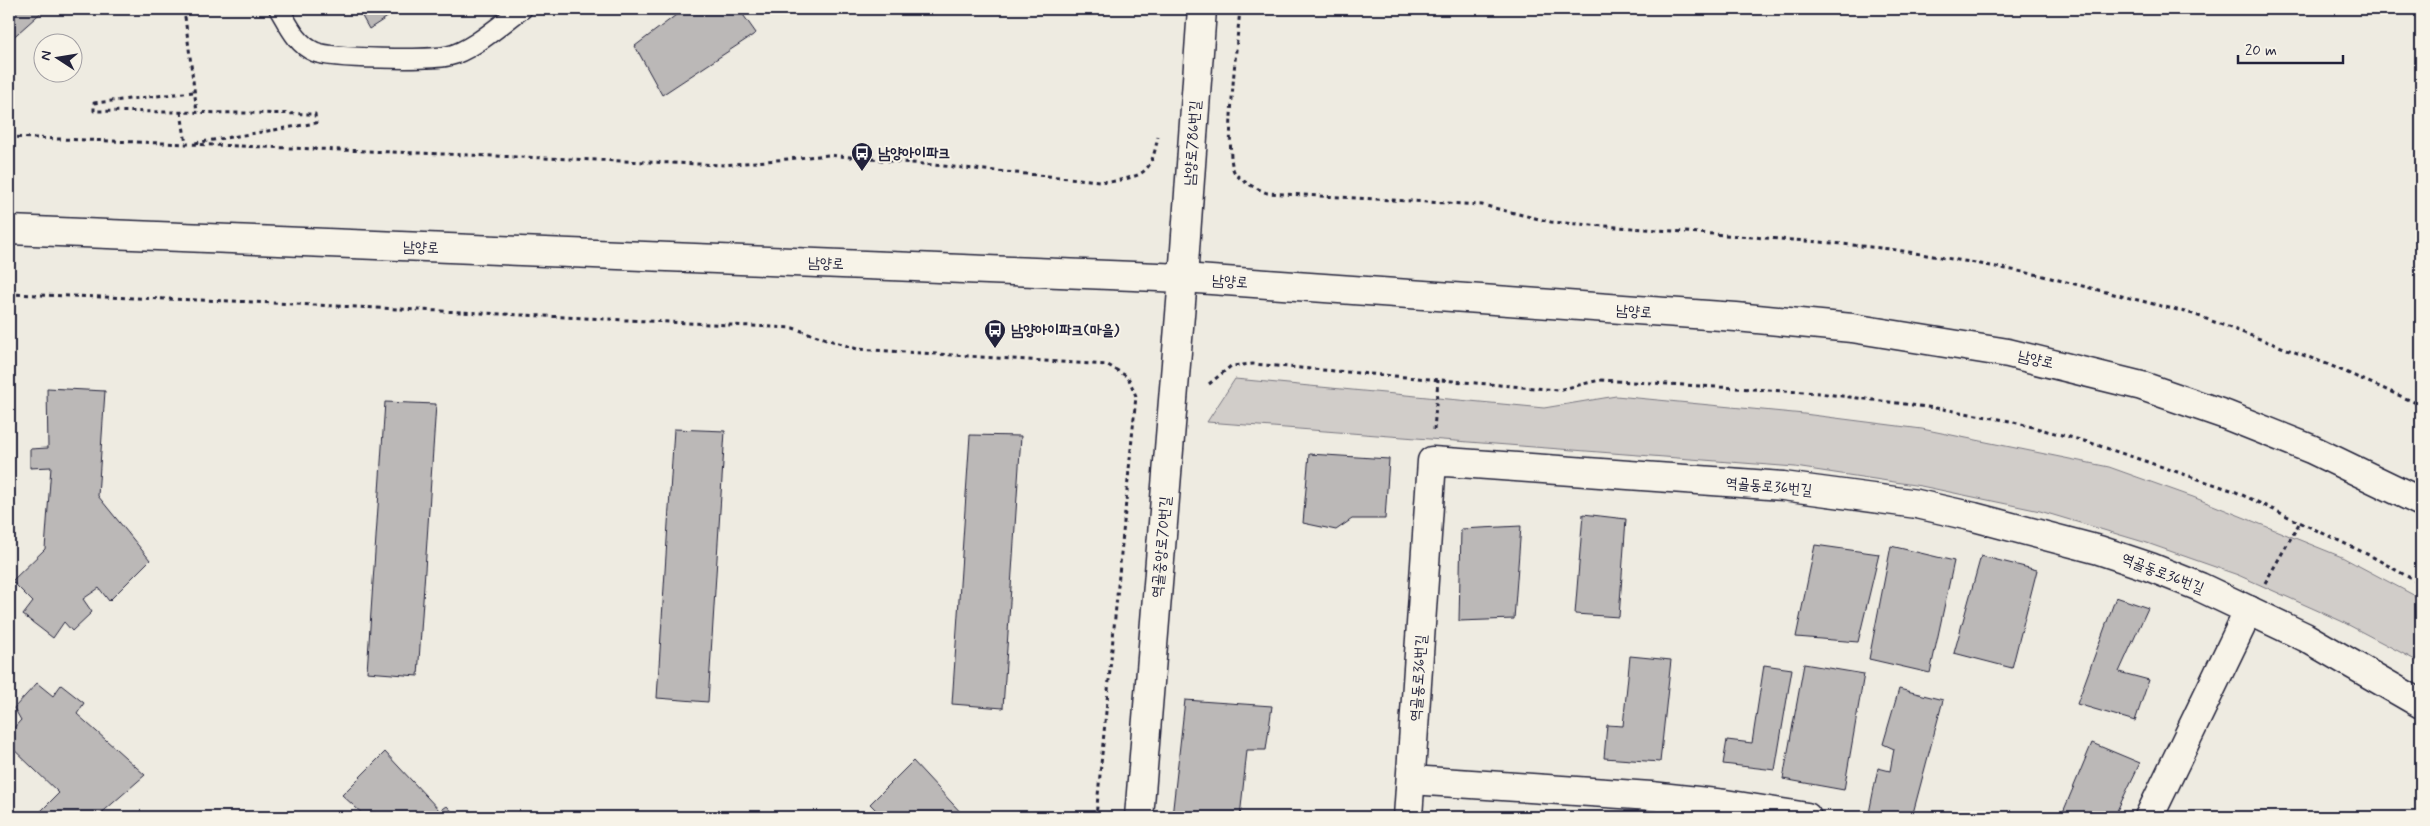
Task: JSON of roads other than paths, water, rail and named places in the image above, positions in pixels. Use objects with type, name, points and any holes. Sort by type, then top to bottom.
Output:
[{"type":"street","name":"남양로786번길","points":[[1183,278],[1202,9]]},
{"type":"street","name":"남양로","points":[[9,230],[1183,278],[1852,328],[2008,353],[2142,386],[2226,415],[2311,449],[2421,502]]},
{"type":"street","name":"역골중앙로70번길","points":[[1139,817],[1183,278]]},
{"type":"street","name":"역골동로36번길","points":[[1408,817],[1432,461],[1783,486],[1917,504],[2099,550],[2150,567],[2305,636],[2421,704]]},
{"type":"street","points":[[2149,817],[2250,610]]},
{"type":"street","points":[[1411,780],[1651,796],[1724,804],[1807,817]]},
{"type":"lane","points":[[279,9],[298,40],[314,52],[336,57],[449,56],[467,48],[522,9]]},
{"type":"place","name":"남양아이파크","points":[[862,172]]},
{"type":"place","name":"남양아이파크(마을)","points":[[995,349]]}]
